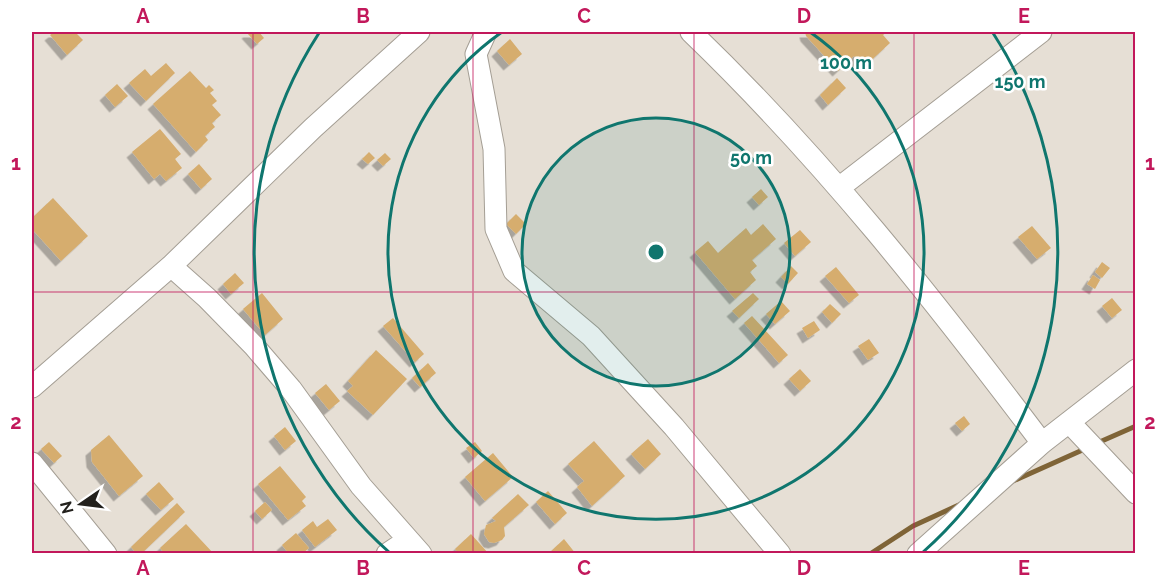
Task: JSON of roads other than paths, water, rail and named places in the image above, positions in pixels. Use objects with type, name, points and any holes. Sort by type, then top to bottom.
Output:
[{"type":"street","points":[[32,387],[171,266],[313,128],[419,32]]},
{"type":"street","points":[[486,32],[476,54],[494,149],[496,229],[513,272],[591,336],[674,427],[780,554]]},
{"type":"street","points":[[691,32],[762,101],[840,187],[936,302],[1042,443]]},
{"type":"street","points":[[840,187],[1041,32]]},
{"type":"street","points":[[171,266],[207,298],[254,346],[291,389],[361,486],[415,547],[387,554]]},
{"type":"street","points":[[918,554],[1042,443],[1136,370]]},
{"type":"street","points":[[1069,422],[1136,492]]},
{"type":"street","points":[[32,463],[106,554]]},
{"type":"waterway","points":[[1095,444],[1136,426]]},
{"type":"waterway","points":[[1013,481],[1087,448]]},
{"type":"waterway","points":[[870,554],[913,526],[961,504]]}]
